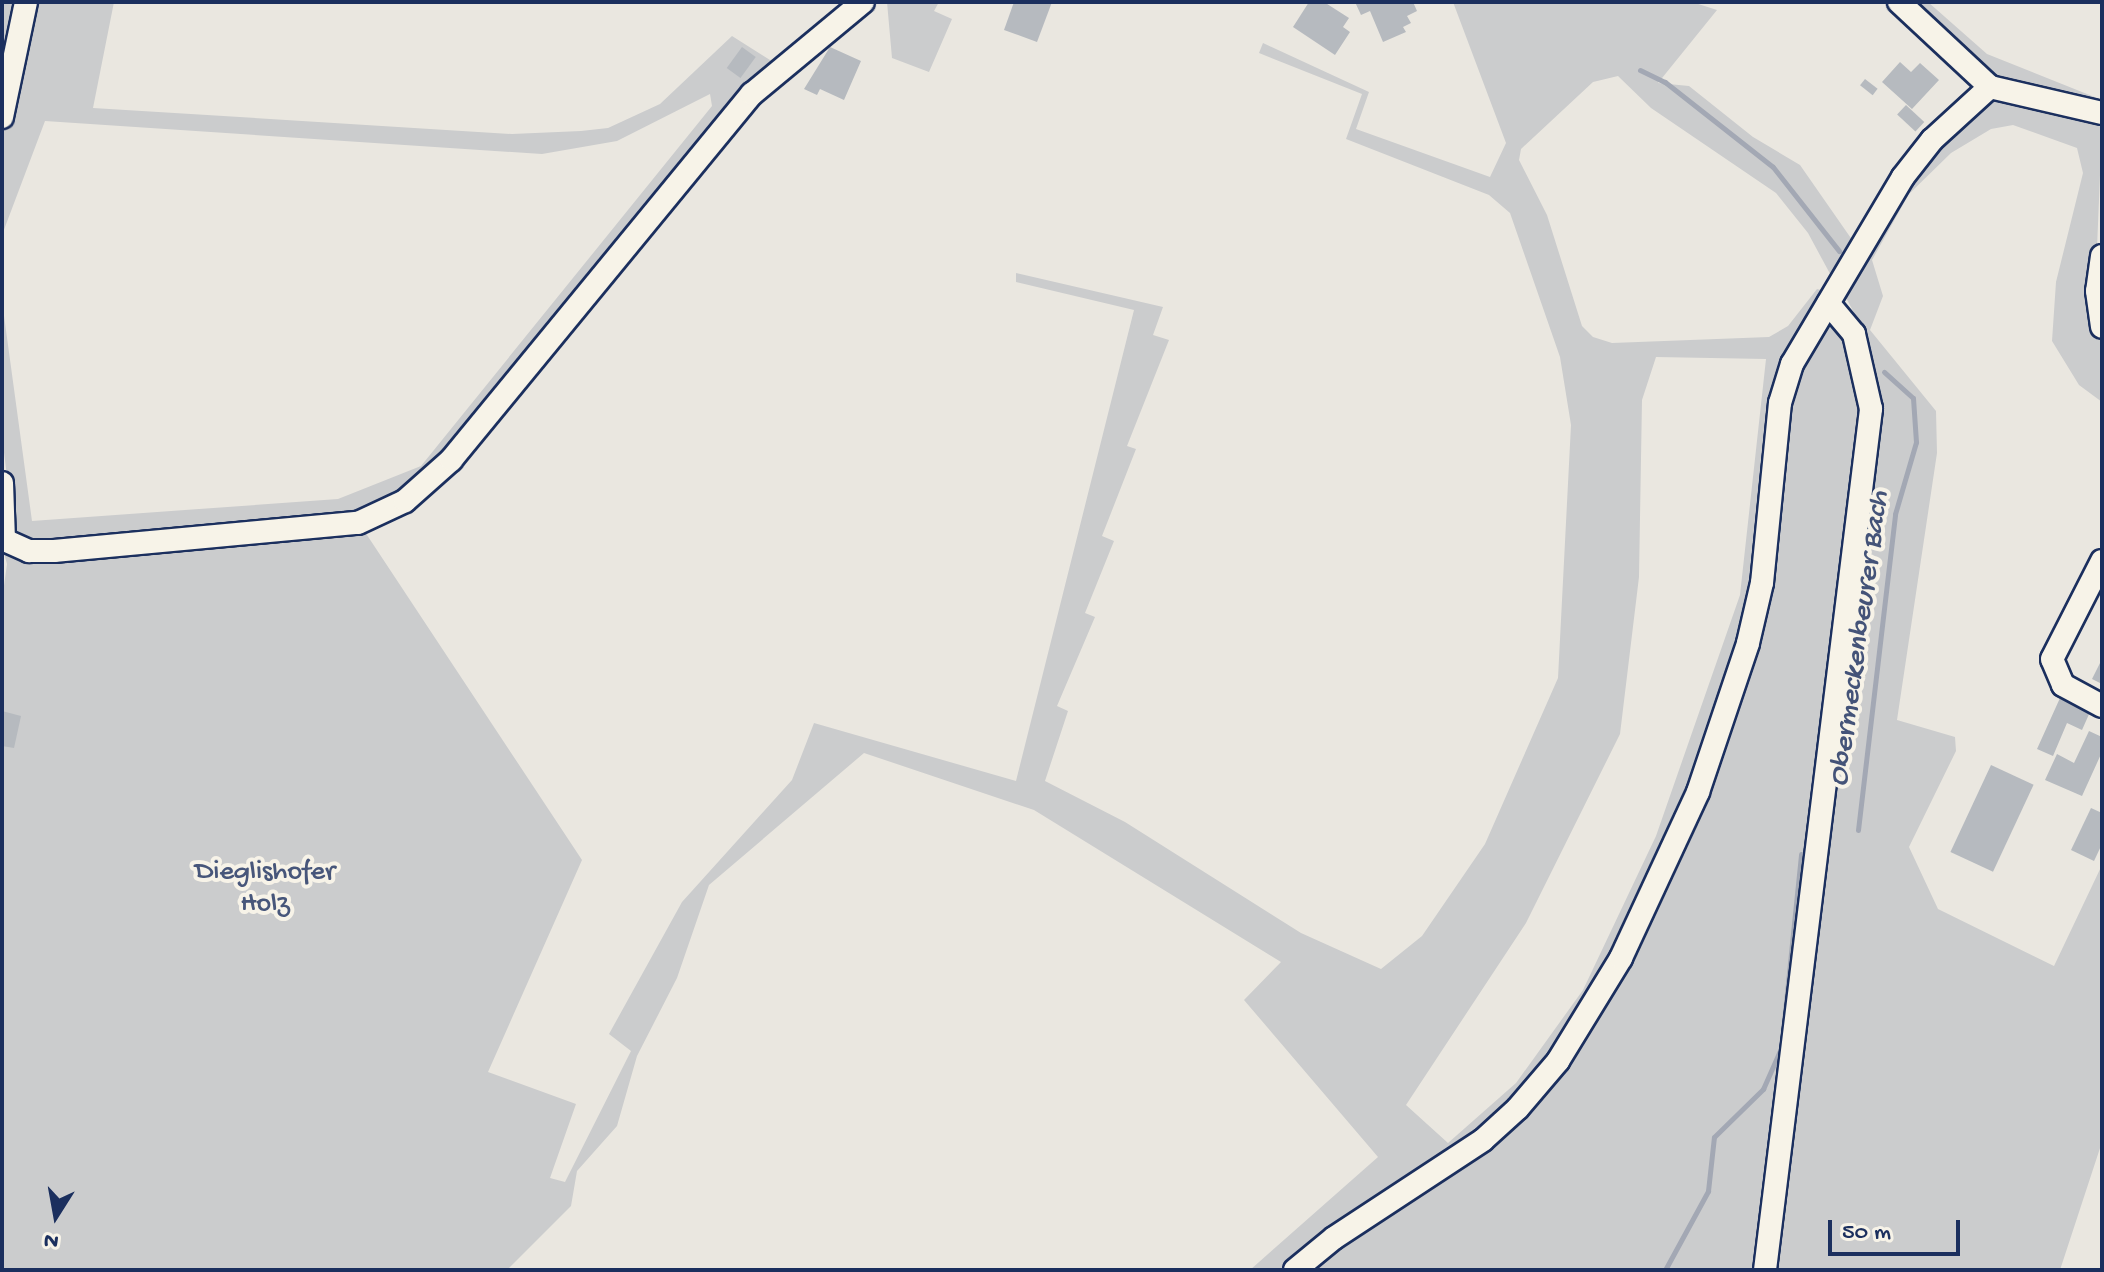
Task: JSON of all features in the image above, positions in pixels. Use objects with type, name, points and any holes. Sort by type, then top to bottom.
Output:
[{"type":"street","points":[[2,117],[26,2]]},
{"type":"street","points":[[2,483],[3,540],[29,551],[358,523],[405,501],[451,460],[752,94],[863,2]]},
{"type":"street","points":[[1899,2],[1990,87],[2102,113]]},
{"type":"street","points":[[1295,1270],[1334,1238],[1483,1140],[1518,1108],[1558,1061],[1621,958],[1698,792],[1748,643],[1762,583],[1780,403],[1802,342],[1910,167],[1990,87]]},
{"type":"street","points":[[2102,256],[2097,291],[2102,327]]},
{"type":"street","points":[[1765,1270],[1871,409],[1854,334],[1828,303]]},
{"type":"street","points":[[2102,561],[2052,659],[2063,685],[2102,706]]},
{"type":"green space","points":[[2,2],[21,2],[2,90]]},
{"type":"green space","points":[[29,2],[114,2],[93,108],[512,134],[581,131],[608,128],[660,104],[732,36],[778,65],[419,484],[355,517],[22,543],[14,531],[2,437],[2,301],[32,521],[338,499],[421,466],[712,106],[710,94],[617,141],[542,154],[45,121],[2,235],[2,135]]},
{"type":"green space","points":[[887,2],[939,2],[934,11],[952,19],[929,72],[892,58]]},
{"type":"green space","name":"Dieglishofer Holz","points":[[1453,2],[1692,2],[1717,10],[1658,83],[1689,86],[1753,137],[1800,165],[1855,244],[1835,283],[1808,233],[1776,193],[1651,108],[1618,76],[1593,82],[1521,149],[1519,160],[1547,215],[1582,326],[1593,337],[1612,343],[1769,337],[1788,326],[1817,289],[1825,291],[1787,357],[1757,575],[1726,693],[1650,885],[1569,1035],[1510,1108],[1292,1270],[1250,1270],[1378,1157],[1244,1000],[1281,962],[1034,810],[864,753],[709,885],[677,978],[637,1056],[617,1126],[577,1171],[571,1206],[507,1270],[2,1270],[2,600],[7,564],[2,546],[363,529],[582,860],[488,1072],[576,1104],[550,1178],[565,1182],[631,1051],[609,1034],[682,902],[792,780],[814,723],[1016,781],[1134,310],[1016,282],[1016,273],[1163,307],[1153,335],[1169,340],[1127,446],[1136,449],[1102,536],[1114,541],[1085,613],[1095,617],[1057,706],[1068,711],[1045,781],[1125,822],[1301,933],[1381,969],[1422,936],[1485,844],[1558,678],[1571,425],[1560,357],[1510,213],[1489,195],[1346,139],[1362,94],[1259,53],[1263,43],[1369,92],[1356,129],[1490,177],[1506,143]],"holes":[[[1656,357],[1766,359],[1740,595],[1656,836],[1583,990],[1516,1083],[1448,1143],[1406,1105],[1526,923],[1620,734],[1639,577],[1642,400]]]},
{"type":"green space","points":[[1907,2],[1928,2],[1987,54],[2097,98],[2102,107],[1993,74]]},
{"type":"green space","points":[[2001,97],[2102,126],[2094,322],[2102,345],[2102,402],[2079,385],[2052,341],[2056,282],[2083,173],[2077,148],[2013,125],[1991,129],[1951,153],[1909,194],[1872,260],[1883,296],[1870,330],[1936,411],[1937,453],[1897,720],[1955,737],[1956,751],[1909,847],[1938,909],[2054,966],[2102,865],[2102,1142],[2060,1270],[1771,1270],[1876,403],[1863,330],[1842,290],[1907,183],[1943,139],[1985,102]]},
{"type":"green space","points":[[1826,325],[1845,331],[1864,412],[1758,1270],[1305,1270],[1557,1075],[1723,744],[1793,384]]},
{"type":"building","points":[[1014,2],[1052,2],[1037,42],[1004,30]]},
{"type":"building","points":[[1309,2],[1324,2],[1349,18],[1343,27],[1350,32],[1335,55],[1293,27]]},
{"type":"building","points":[[1355,2],[1413,2],[1417,11],[1407,16],[1411,23],[1403,27],[1406,32],[1383,42],[1370,11],[1361,15]]},
{"type":"building","points":[[742,47],[756,57],[740,78],[727,68]]},
{"type":"building","points":[[830,47],[861,61],[844,100],[820,89],[817,95],[804,89]]},
{"type":"building","points":[[1900,62],[1911,72],[1920,63],[1939,80],[1912,109],[1882,82]]},
{"type":"building","points":[[1865,79],[1878,89],[1873,95],[1860,85]]},
{"type":"building","points":[[1906,105],[1924,122],[1915,132],[1897,115]]},
{"type":"building","points":[[2102,659],[2102,684],[2092,679]]},
{"type":"building","points":[[2060,698],[2090,712],[2082,730],[2067,723],[2053,756],[2037,749]]},
{"type":"building","points":[[2,711],[21,716],[14,748],[2,746]]},
{"type":"building","points":[[2089,731],[2102,737],[2102,752],[2082,796],[2045,780],[2057,754],[2074,763]]},
{"type":"building","points":[[1991,765],[2034,785],[1993,872],[1950,852]]},
{"type":"building","points":[[2091,808],[2102,813],[2102,844],[2094,861],[2071,850]]},
{"type":"waterway","name":"Obermeckenbeurer Bach","points":[[1640,70],[1665,82],[1773,167],[1839,251]]},
{"type":"waterway","name":"Obermeckenbeurer Bach","points":[[1858,830],[1895,514],[1916,442],[1913,398],[1884,372]]},
{"type":"waterway","name":"Obermeckenbeurer Bach","points":[[1783,1032],[1801,854]]},
{"type":"waterway","name":"Obermeckenbeurer Bach","points":[[1665,1270],[1708,1191],[1714,1137],[1763,1089],[1782,1046]]}]
